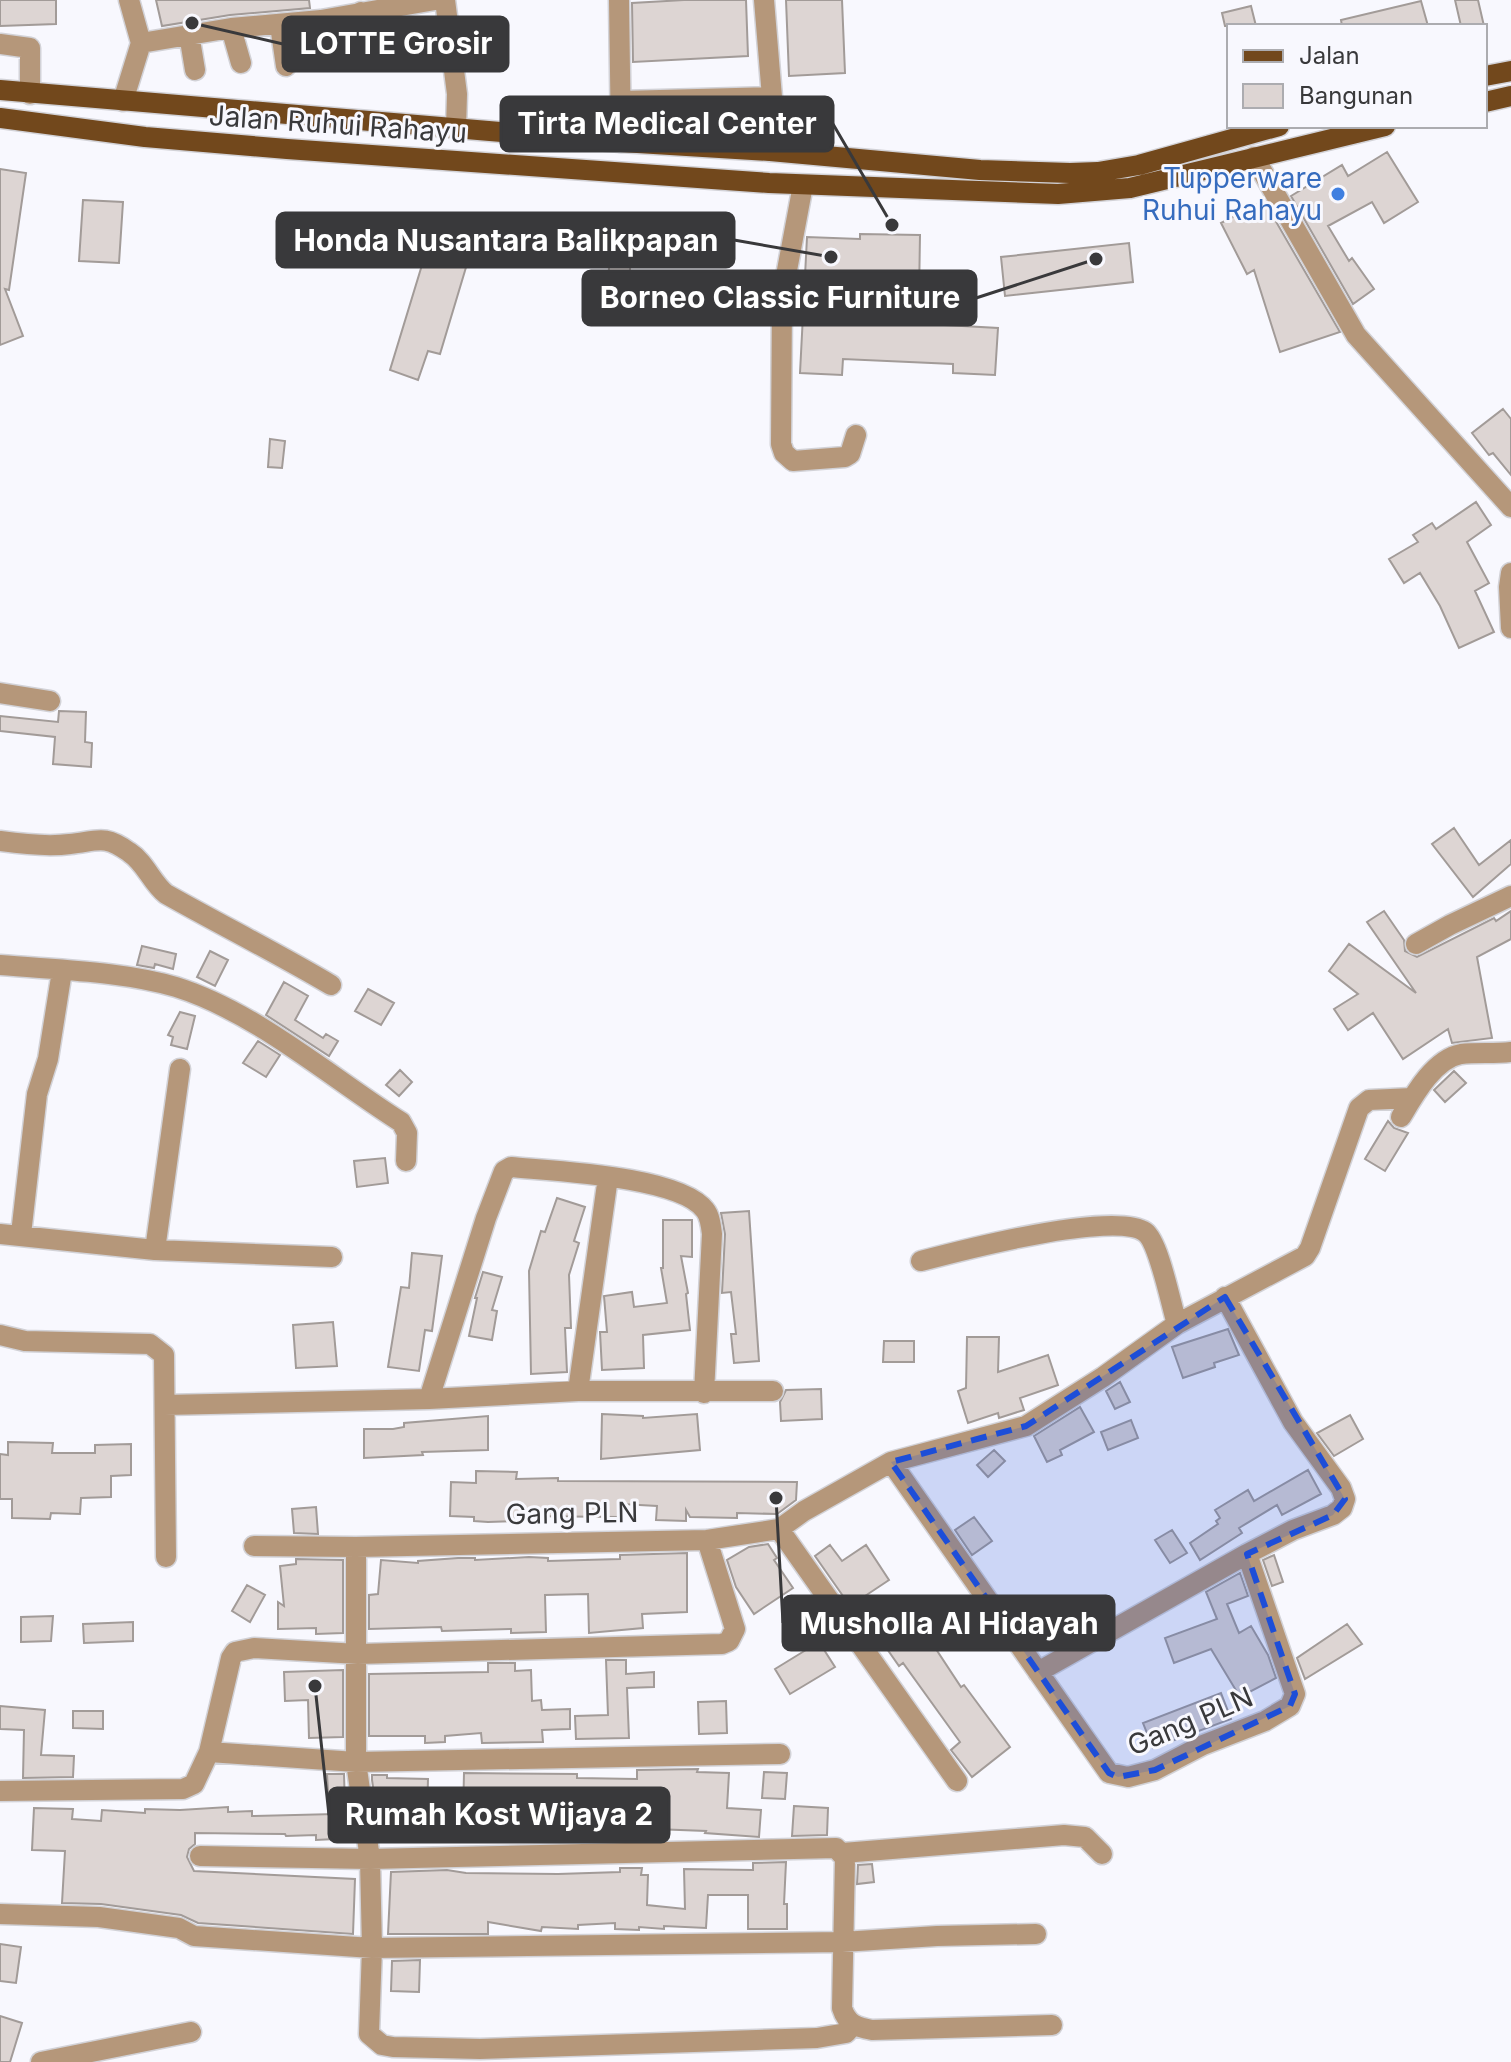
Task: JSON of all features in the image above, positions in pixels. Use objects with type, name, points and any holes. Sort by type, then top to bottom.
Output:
[{"type":"main road","points":[[1487,76],[1511,71]]},
{"type":"main road","name":"Jalan Ruhui Rahayu","points":[[0,90],[980,170],[1098,172],[1160,160],[1272,128]]},
{"type":"main road","points":[[1487,102],[1511,96]]},
{"type":"main road","name":"Jalan Ruhui Rahayu","points":[[0,118],[145,137],[769,183],[1058,194],[1130,188],[1377,128]]},
{"type":"main road","points":[[769,183],[770,151]]},
{"type":"street","points":[[123,101],[141,43],[129,0]]},
{"type":"street","points":[[141,43],[231,28],[321,20],[435,0]]},
{"type":"street","points":[[445,0],[457,94],[456,129]]},
{"type":"street","points":[[619,0],[621,142]]},
{"type":"street","points":[[764,0],[772,97],[770,151]]},
{"type":"street","points":[[361,12],[371,57]]},
{"type":"street","points":[[321,20],[331,55]]},
{"type":"street","points":[[280,25],[286,66]]},
{"type":"street","points":[[231,28],[241,63]]},
{"type":"street","points":[[189,34],[195,70]]},
{"type":"street","points":[[0,44],[30,48],[30,94]]},
{"type":"street","points":[[622,101],[772,97]]},
{"type":"street","points":[[1254,157],[1356,335],[1511,507]]},
{"type":"street","points":[[803,185],[782,297],[781,444],[784,453],[793,461],[845,457],[850,454],[856,435]]},
{"type":"street","points":[[1511,573],[1511,628]]},
{"type":"street","points":[[0,693],[50,701]]},
{"type":"street","points":[[0,841],[69,845],[89,839],[109,839],[142,862],[166,894],[331,985]]},
{"type":"street","points":[[1416,944],[1511,896]]},
{"type":"street","points":[[0,965],[137,978],[178,988],[248,1019],[401,1122],[407,1133],[406,1161]]},
{"type":"street","points":[[21,1234],[37,1094],[48,1059],[62,971]]},
{"type":"street","points":[[1401,1117],[1431,1073],[1457,1055],[1511,1052]]},
{"type":"street","points":[[155,1250],[180,1069]]},
{"type":"street","points":[[891,1462],[1026,1426],[1103,1377],[1177,1324],[1295,1262],[1310,1248],[1362,1104],[1369,1100],[1412,1098]]},
{"type":"street","points":[[429,1399],[486,1218],[504,1171],[515,1167],[648,1182],[690,1198],[705,1210],[712,1234],[704,1393]]},
{"type":"street","points":[[578,1391],[608,1177]]},
{"type":"street","points":[[921,1261],[1005,1240],[1065,1230],[1134,1227],[1146,1232],[1154,1244],[1177,1324]]},
{"type":"street","points":[[0,1234],[155,1250],[332,1257]]},
{"type":"street","points":[[1038,1672],[1247,1554],[1342,1508],[1345,1499],[1341,1488],[1293,1422],[1225,1297]]},
{"type":"street","points":[[0,1335],[33,1342],[150,1344],[164,1355],[166,1557]]},
{"type":"street","points":[[165,1405],[429,1399],[578,1391],[773,1391]]},
{"type":"street","name":"Gang PLN","points":[[254,1546],[707,1540],[779,1529],[804,1511],[891,1462],[1109,1773],[1118,1777],[1155,1770],[1203,1745],[1265,1721],[1290,1706],[1295,1694],[1247,1554]]},
{"type":"street","points":[[779,1529],[957,1781]]},
{"type":"street","points":[[0,1791],[183,1789],[194,1784],[209,1752],[231,1658],[235,1652],[254,1648],[358,1654],[722,1644],[729,1641],[735,1629],[707,1540]]},
{"type":"street","points":[[356,1547],[356,1762],[370,1859],[372,1948],[369,2034],[382,2045],[393,2047],[480,2049],[817,2038],[846,2033],[853,2025]]},
{"type":"street","points":[[209,1752],[356,1762],[780,1754]]},
{"type":"street","points":[[200,1856],[370,1859],[831,1847],[843,1853],[1064,1835],[1085,1837],[1102,1854]]},
{"type":"street","points":[[843,1853],[845,1925],[842,2008],[853,2025],[872,2030],[1052,2025]]},
{"type":"street","points":[[0,1914],[99,1917],[179,1928],[194,1936],[372,1948],[842,1942],[1036,1934]]},
{"type":"street","points":[[41,2062],[191,2032]]},
{"type":"highlighted area","points":[[1225,1297],[1345,1499],[1333,1515],[1247,1554],[1295,1694],[1290,1706],[1155,1770],[1118,1777],[1109,1773],[891,1462],[1026,1426]]},
{"type":"building","points":[[0,0],[56,0],[56,24],[0,26]]},
{"type":"building","points":[[156,0],[309,0],[310,8],[230,15],[162,26]]},
{"type":"building","points":[[746,0],[748,56],[633,62],[632,3]]},
{"type":"building","points":[[786,0],[842,0],[845,73],[789,76]]},
{"type":"building","points":[[1455,0],[1478,0],[1484,24],[1461,24]]},
{"type":"building","points":[[1421,1],[1427,24],[1342,24],[1341,20]]},
{"type":"building","points":[[1251,6],[1256,24],[1225,26],[1222,13]]},
{"type":"building","points":[[1387,152],[1418,202],[1384,223],[1372,202],[1328,226],[1349,261],[1352,258],[1374,289],[1353,304],[1291,196],[1342,165],[1348,176]]},
{"type":"building","points":[[0,169],[26,173],[9,290],[5,289],[23,336],[0,345]]},
{"type":"building","points":[[83,200],[123,202],[119,263],[79,261]]},
{"type":"building","points":[[1264,201],[1340,332],[1280,352],[1254,270],[1247,274],[1221,223]]},
{"type":"building","points":[[860,234],[920,235],[919,296],[946,297],[945,325],[998,328],[995,375],[953,373],[953,364],[843,359],[842,375],[800,373],[807,237],[860,239]]},
{"type":"building","points":[[429,242],[470,254],[440,354],[428,351],[418,380],[390,370]]},
{"type":"building","points":[[1129,243],[1133,282],[1005,296],[1001,257]]},
{"type":"building","points":[[610,250],[631,251],[629,287],[608,286]]},
{"type":"building","points":[[1503,409],[1511,419],[1511,475],[1493,453],[1489,455],[1472,433]]},
{"type":"building","points":[[270,439],[285,441],[282,468],[268,467]]},
{"type":"building","points":[[1476,502],[1491,525],[1467,542],[1489,583],[1475,591],[1494,632],[1459,648],[1440,606],[1420,573],[1404,583],[1389,559],[1418,542],[1413,535],[1432,523],[1436,529]]},
{"type":"building","points":[[59,711],[86,712],[85,742],[92,743],[91,767],[53,764],[55,737],[0,731],[0,716],[58,722]]},
{"type":"building","points":[[1454,828],[1479,865],[1511,840],[1511,864],[1473,897],[1432,844]]},
{"type":"building","points":[[1384,911],[1404,940],[1405,951],[1417,957],[1511,911],[1511,939],[1477,957],[1492,1038],[1452,1043],[1448,1029],[1403,1059],[1373,1013],[1348,1030],[1334,1009],[1358,994],[1329,971],[1349,944],[1416,993],[1367,922]]},
{"type":"building","points":[[142,946],[176,954],[173,969],[155,964],[154,968],[137,965]]},
{"type":"building","points":[[210,951],[228,960],[215,986],[197,977]]},
{"type":"building","points":[[284,982],[308,996],[295,1020],[323,1038],[326,1034],[338,1041],[329,1056],[266,1015]]},
{"type":"building","points":[[368,989],[394,1003],[381,1025],[355,1011]]},
{"type":"building","points":[[180,1012],[195,1016],[187,1049],[171,1045],[173,1037],[168,1035]]},
{"type":"building","points":[[258,1041],[280,1055],[266,1077],[243,1063]]},
{"type":"building","points":[[400,1070],[412,1082],[399,1096],[386,1085]]},
{"type":"building","points":[[1454,1071],[1466,1083],[1445,1102],[1434,1090]]},
{"type":"building","points":[[1388,1121],[1394,1128],[1408,1133],[1385,1171],[1365,1159]]},
{"type":"building","points":[[385,1158],[388,1183],[357,1187],[354,1161]]},
{"type":"building","points":[[557,1198],[585,1207],[574,1241],[579,1243],[569,1275],[571,1328],[565,1328],[567,1372],[531,1374],[529,1271],[541,1231],[545,1232]]},
{"type":"building","points":[[749,1211],[759,1361],[734,1363],[731,1334],[736,1334],[731,1292],[722,1293],[725,1234],[721,1213]]},
{"type":"building","points":[[663,1220],[692,1220],[692,1257],[681,1256],[688,1293],[690,1330],[643,1335],[644,1368],[602,1370],[600,1332],[607,1332],[604,1296],[632,1292],[634,1307],[667,1303],[661,1268]]},
{"type":"building","points":[[412,1253],[442,1256],[432,1331],[425,1330],[419,1371],[388,1367],[401,1287],[409,1288]]},
{"type":"building","points":[[483,1272],[502,1277],[492,1310],[497,1311],[492,1340],[469,1336]]},
{"type":"building","points":[[333,1322],[337,1366],[296,1368],[293,1325]]},
{"type":"building","points":[[1228,1329],[1239,1355],[1183,1378],[1172,1347]]},
{"type":"building","points":[[967,1337],[999,1337],[998,1372],[1048,1355],[1058,1385],[1020,1398],[1024,1410],[999,1418],[998,1413],[968,1423],[958,1391],[966,1388]]},
{"type":"building","points":[[884,1341],[914,1341],[914,1362],[883,1362]]},
{"type":"building","points":[[1120,1382],[1130,1402],[1115,1409],[1106,1391]]},
{"type":"building","points":[[821,1389],[822,1419],[781,1421],[780,1402],[786,1390]]},
{"type":"building","points":[[1080,1407],[1094,1432],[1060,1450],[1062,1455],[1047,1462],[1034,1436]]},
{"type":"building","points":[[602,1414],[643,1418],[697,1414],[700,1450],[601,1459]]},
{"type":"building","points":[[1350,1415],[1363,1439],[1334,1456],[1317,1433]]},
{"type":"building","points":[[488,1416],[488,1450],[364,1458],[364,1429],[393,1429],[404,1427],[404,1423]]},
{"type":"building","points":[[1131,1420],[1138,1438],[1108,1450],[1101,1432]]},
{"type":"building","points":[[8,1442],[53,1443],[52,1453],[95,1453],[95,1445],[131,1444],[131,1475],[111,1476],[111,1497],[81,1498],[80,1514],[51,1513],[50,1519],[12,1518],[12,1499],[0,1499],[0,1454],[8,1455]]},
{"type":"building","points":[[994,1450],[1005,1461],[988,1477],[977,1465]]},
{"type":"building","points":[[1308,1470],[1321,1494],[1282,1515],[1277,1505],[1239,1528],[1242,1533],[1200,1560],[1190,1543],[1218,1524],[1216,1521],[1220,1518],[1215,1510],[1248,1490],[1254,1501]]},
{"type":"building","points":[[476,1471],[517,1472],[516,1479],[558,1478],[558,1481],[797,1482],[796,1500],[777,1514],[737,1513],[737,1518],[690,1517],[686,1510],[686,1521],[656,1520],[657,1506],[622,1504],[621,1517],[515,1516],[514,1521],[488,1522],[474,1521],[474,1517],[450,1516],[451,1482],[476,1483]]},
{"type":"building","points":[[316,1507],[318,1534],[294,1533],[292,1509]]},
{"type":"building","points":[[974,1517],[992,1541],[972,1555],[955,1530]]},
{"type":"building","points":[[1172,1530],[1187,1553],[1170,1563],[1155,1540]]},
{"type":"building","points":[[768,1544],[777,1558],[774,1560],[793,1588],[754,1614],[736,1587],[727,1560],[749,1547]]},
{"type":"building","points":[[830,1545],[842,1561],[866,1545],[889,1580],[850,1606],[815,1556]]},
{"type":"building","points":[[687,1553],[687,1612],[642,1614],[643,1628],[589,1633],[588,1594],[545,1595],[546,1632],[511,1633],[511,1629],[442,1631],[441,1627],[369,1629],[369,1595],[378,1594],[381,1560],[418,1563],[458,1558],[529,1557],[548,1558],[548,1561]]},
{"type":"building","points":[[1274,1555],[1283,1582],[1272,1586],[1263,1560]]},
{"type":"building","points":[[296,1559],[343,1560],[343,1633],[316,1634],[316,1628],[278,1629],[278,1602],[284,1606],[280,1566],[296,1564]]},
{"type":"building","points":[[1240,1573],[1248,1596],[1227,1604],[1239,1633],[1251,1626],[1268,1655],[1276,1678],[1240,1697],[1211,1649],[1174,1663],[1165,1638],[1217,1619],[1206,1592]]},
{"type":"building","points":[[247,1585],[265,1595],[250,1622],[232,1611]]},
{"type":"building","points":[[916,1610],[937,1640],[932,1643],[961,1687],[964,1685],[1010,1747],[972,1777],[951,1750],[960,1742],[903,1663],[899,1666],[878,1636]]},
{"type":"building","points":[[53,1616],[51,1641],[21,1642],[21,1617]]},
{"type":"building","points":[[133,1622],[133,1641],[84,1643],[83,1624]]},
{"type":"building","points":[[1347,1624],[1362,1644],[1305,1679],[1297,1658]]},
{"type":"building","points":[[819,1642],[835,1667],[790,1694],[775,1669]]},
{"type":"building","points":[[606,1660],[626,1660],[626,1674],[654,1672],[654,1687],[627,1688],[629,1738],[576,1739],[575,1716],[608,1715]]},
{"type":"building","points":[[488,1663],[515,1663],[515,1671],[531,1670],[532,1701],[541,1700],[542,1710],[570,1709],[570,1729],[542,1730],[543,1742],[482,1743],[481,1733],[445,1736],[445,1742],[425,1743],[425,1736],[369,1736],[369,1674],[488,1672]]},
{"type":"building","points":[[343,1670],[343,1737],[309,1738],[308,1700],[285,1701],[284,1672]]},
{"type":"building","points":[[1221,1693],[1231,1719],[1153,1748],[1143,1723]]},
{"type":"building","points":[[726,1701],[727,1733],[699,1734],[698,1702]]},
{"type":"building","points":[[0,1706],[45,1710],[41,1755],[74,1756],[73,1777],[23,1778],[24,1730],[0,1729]]},
{"type":"building","points":[[73,1711],[103,1711],[103,1729],[73,1728]]},
{"type":"building","points":[[698,1769],[697,1772],[729,1773],[727,1808],[761,1810],[759,1837],[706,1831],[601,1827],[601,1833],[518,1833],[518,1839],[383,1838],[382,1807],[376,1807],[372,1780],[372,1775],[428,1779],[427,1816],[463,1817],[464,1773],[577,1774],[577,1778],[637,1779],[637,1770]]},
{"type":"building","points":[[764,1772],[787,1773],[785,1799],[762,1798]]},
{"type":"building","points":[[327,1774],[344,1774],[345,1808],[329,1809]]},
{"type":"building","points":[[794,1806],[828,1808],[827,1835],[792,1836]]},
{"type":"building","points":[[228,1807],[228,1812],[252,1811],[252,1816],[335,1814],[335,1839],[316,1840],[316,1835],[195,1833],[195,1844],[189,1849],[187,1857],[194,1871],[355,1879],[353,1934],[198,1923],[181,1915],[101,1904],[62,1903],[65,1851],[32,1850],[34,1808],[73,1809],[72,1819],[101,1821],[102,1810],[145,1813],[145,1809]]},
{"type":"building","points":[[786,1862],[784,1904],[787,1904],[787,1929],[748,1929],[748,1895],[708,1895],[706,1928],[664,1926],[664,1929],[615,1929],[615,1923],[578,1925],[578,1929],[542,1927],[541,1931],[488,1922],[488,1934],[388,1934],[391,1872],[447,1870],[558,1874],[620,1872],[620,1868],[642,1868],[641,1875],[648,1875],[647,1905],[685,1909],[684,1869],[753,1870],[753,1863]]},
{"type":"building","points":[[872,1864],[874,1882],[857,1884],[858,1865]]},
{"type":"building","points":[[0,1944],[21,1947],[16,1983],[0,1981]]},
{"type":"building","points":[[420,1960],[419,1992],[391,1991],[392,1961]]},
{"type":"building","points":[[0,2016],[22,2023],[10,2062],[0,2062]]},
{"type":"place","name":"LOTTE Grosir","points":[[192,23]]},
{"type":"place","name":"Tupperware Ruhui Rahayu","points":[[1338,194]]},
{"type":"place","name":"Tirta Medical Center","points":[[892,225]]},
{"type":"place","name":"Honda Nusantara Balikpapan","points":[[831,257]]},
{"type":"place","name":"Borneo Classic Furniture","points":[[1096,259]]},
{"type":"place","name":"Musholla Al Hidayah","points":[[776,1498]]},
{"type":"place","name":"Rumah Kost Wijaya 2","points":[[315,1686]]}]
